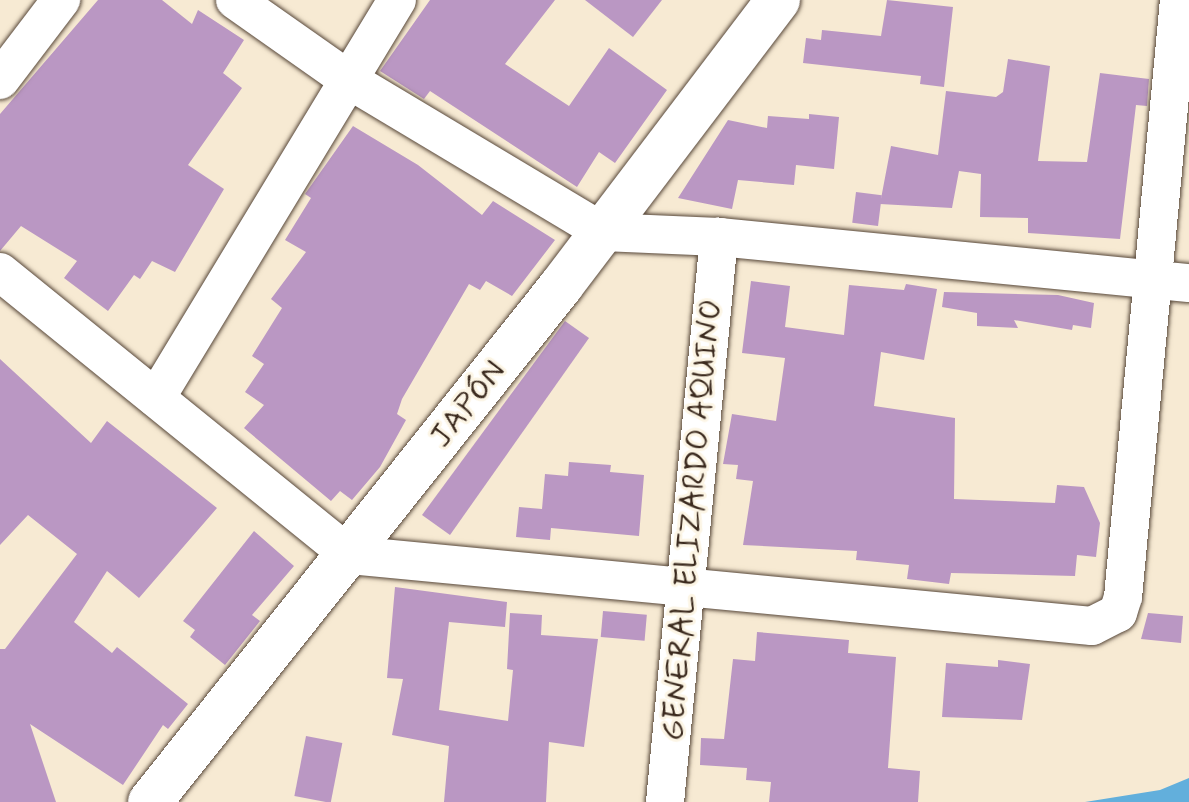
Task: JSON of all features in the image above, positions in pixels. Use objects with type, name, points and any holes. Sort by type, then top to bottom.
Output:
[{"type":"street","points":[[0,80],[61,0]]},
{"type":"street","points":[[235,0],[349,80],[603,232],[719,237],[1171,282]]},
{"type":"street","points":[[156,398],[397,0]]},
{"type":"street","name":"JAPÓN","points":[[150,802],[350,555],[603,232],[778,0]]},
{"type":"street","points":[[0,272],[350,555],[1092,626],[1108,622],[1123,597],[1171,282],[1179,0]]},
{"type":"street","name":"GENERAL ELIZARDO AQUINO","points":[[665,802],[719,237]]},
{"type":"water","points":[[1189,778],[1189,802],[1085,802],[1160,790]]},
{"type":"building","points":[[98,0],[162,0],[192,24],[198,10],[244,40],[223,73],[242,88],[188,165],[224,189],[175,272],[152,261],[140,279],[134,275],[108,311],[64,278],[77,261],[21,226],[0,251],[0,114]]},
{"type":"building","points":[[430,0],[555,0],[505,64],[569,106],[609,48],[667,90],[615,163],[599,152],[577,187],[430,91],[424,99],[380,71]]},
{"type":"building","points":[[585,0],[662,0],[633,37]]},
{"type":"building","points":[[887,0],[953,7],[944,87],[920,84],[921,76],[803,63],[806,38],[821,40],[822,30],[881,36]]},
{"type":"building","points":[[1008,59],[1050,66],[1038,161],[1087,162],[1100,73],[1149,79],[1147,106],[1136,105],[1120,239],[1028,233],[1028,218],[980,217],[981,174],[959,171],[952,208],[880,204],[891,146],[938,155],[946,91],[996,97],[1003,92]]},
{"type":"building","points":[[809,114],[839,117],[834,169],[796,165],[794,185],[738,180],[732,209],[678,198],[728,120],[767,128],[768,116],[809,119]]},
{"type":"building","points":[[353,126],[418,165],[482,215],[493,201],[555,240],[512,296],[486,281],[480,290],[469,284],[402,399],[397,414],[406,420],[380,467],[352,500],[340,491],[331,501],[244,428],[264,405],[245,392],[264,364],[252,356],[282,308],[271,299],[306,252],[285,240],[311,198],[305,194]]},
{"type":"building","points":[[856,192],[882,195],[878,226],[852,223]]},
{"type":"building","points":[[751,281],[790,286],[785,327],[844,335],[849,285],[904,290],[906,284],[937,289],[924,360],[881,352],[874,406],[955,418],[954,499],[1055,503],[1057,485],[1084,487],[1100,523],[1096,557],[1077,555],[1075,576],[951,573],[949,584],[907,579],[909,565],[856,560],[857,551],[743,545],[753,481],[736,479],[738,465],[723,464],[732,414],[776,421],[785,358],[742,353]]},
{"type":"building","points":[[944,292],[1058,295],[1094,303],[1091,328],[1073,325],[1072,330],[1014,320],[1018,328],[977,326],[977,313],[942,307]]},
{"type":"building","points":[[565,321],[589,338],[450,535],[422,515]]},
{"type":"building","points":[[0,359],[91,443],[107,421],[217,508],[139,598],[107,571],[74,622],[112,653],[117,647],[188,704],[168,729],[163,725],[123,785],[30,724],[56,802],[0,802],[0,649],[5,649],[77,554],[28,515],[0,545]]},
{"type":"building","points":[[569,462],[611,465],[610,472],[644,475],[639,536],[551,528],[550,540],[516,537],[519,507],[542,509],[545,474],[568,476]]},
{"type":"building","points":[[254,531],[294,566],[252,615],[260,621],[225,665],[190,637],[195,630],[183,621]]},
{"type":"building","points":[[395,587],[507,602],[505,627],[449,622],[439,710],[508,721],[513,670],[507,669],[510,613],[542,615],[541,635],[598,639],[584,747],[549,742],[546,802],[444,802],[449,746],[392,735],[403,679],[387,678]]},
{"type":"building","points":[[603,611],[647,615],[645,641],[601,637]]},
{"type":"building","points":[[1148,613],[1183,616],[1181,643],[1141,639]]},
{"type":"building","points":[[757,632],[849,640],[848,653],[896,657],[888,768],[920,771],[918,802],[769,802],[771,782],[746,780],[747,768],[700,765],[701,738],[724,739],[733,659],[755,661]]},
{"type":"building","points":[[998,660],[1030,664],[1022,720],[942,717],[946,663],[998,667]]},
{"type":"building","points":[[306,736],[342,743],[331,802],[294,796]]}]
